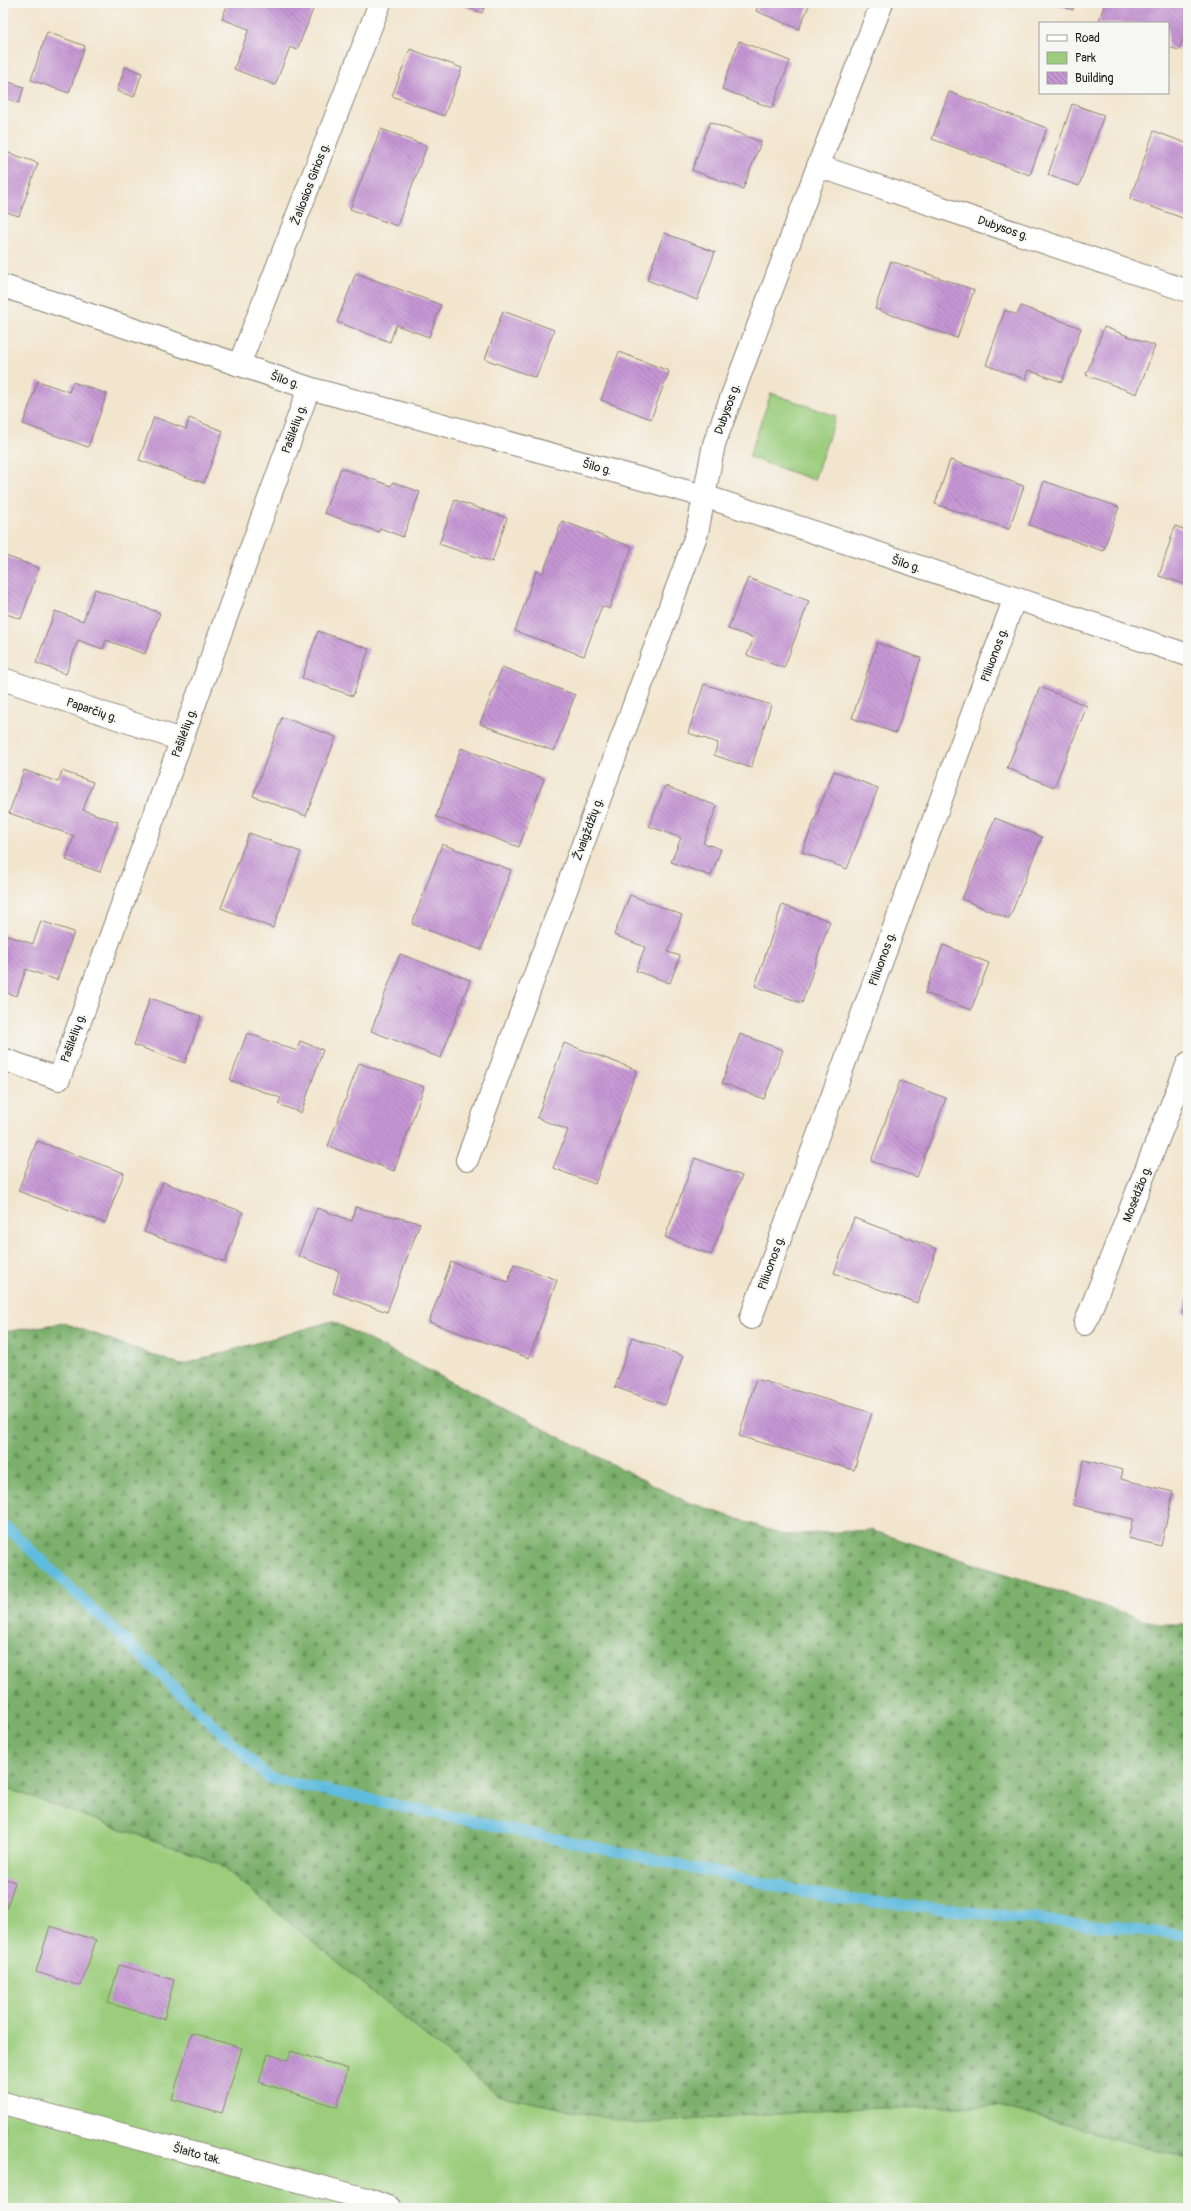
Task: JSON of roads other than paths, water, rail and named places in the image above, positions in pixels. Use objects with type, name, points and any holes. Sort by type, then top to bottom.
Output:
[{"type":"street","name":"Žaliosios Girios g.","points":[[239,365],[380,3]]},
{"type":"street","name":"Dubysos g.","points":[[704,496],[714,444],[818,166],[882,3]]},
{"type":"street","name":"Dubysos g.","points":[[818,166],[1188,290]]},
{"type":"street","name":"Šilo g.","points":[[3,286],[309,388],[704,496],[1014,600],[1188,655]]},
{"type":"street","name":"Pašilėlių g.","points":[[3,1059],[59,1078],[309,388]]},
{"type":"street","name":"Žvaigždžių g.","points":[[467,1160],[697,534],[704,496]]},
{"type":"street","name":"Piliuonos g.","points":[[751,1318],[1014,600]]},
{"type":"street","name":"Paparčių g.","points":[[3,679],[181,740]]},
{"type":"street","name":"Mosėdžio g.","points":[[1085,1324],[1188,1063]]},
{"type":"street","name":"Šlaito tak.","points":[[3,2103],[367,2199],[390,2208]]},
{"type":"waterway","points":[[3,1526],[11,1531],[269,1778],[836,1898],[1188,1935]]}]
